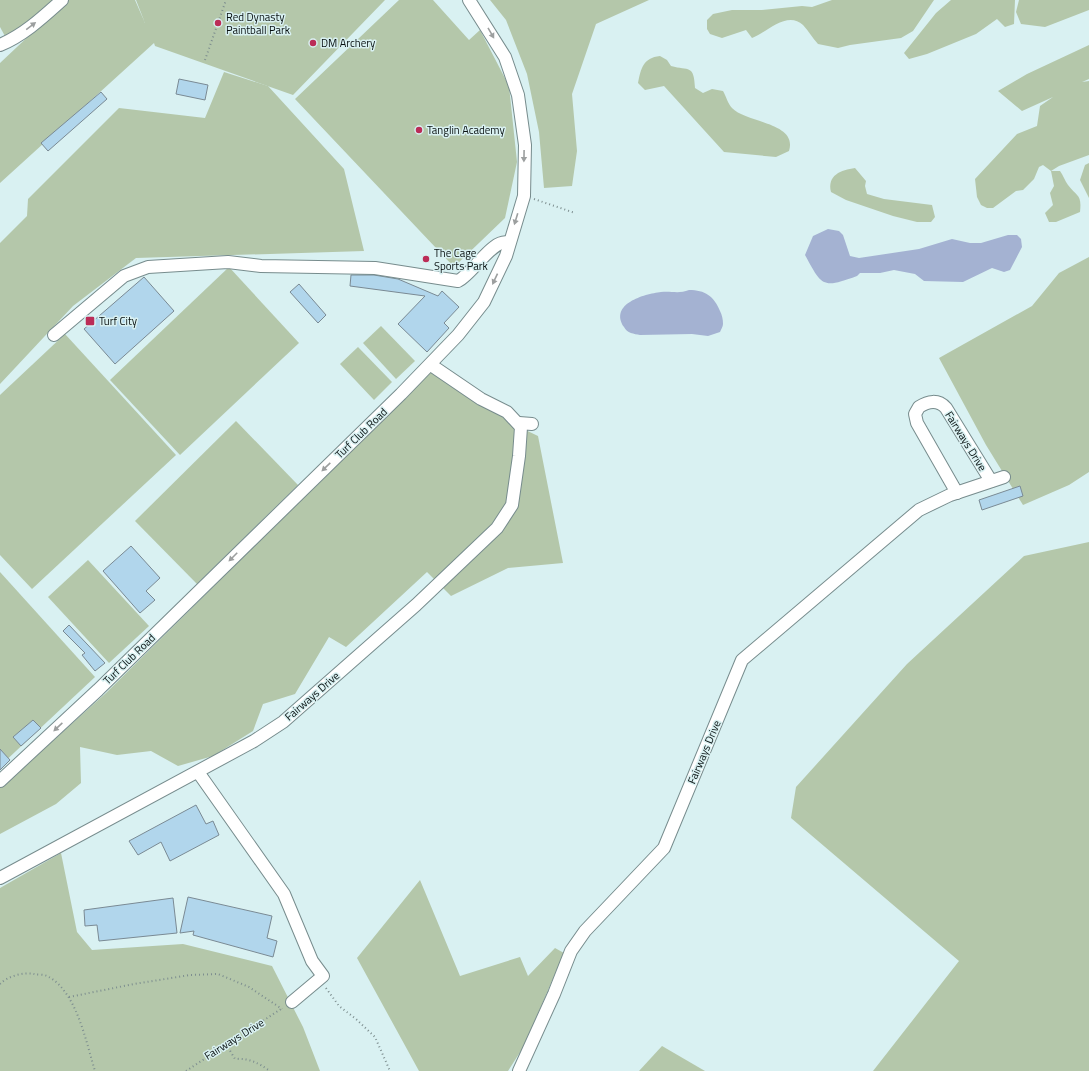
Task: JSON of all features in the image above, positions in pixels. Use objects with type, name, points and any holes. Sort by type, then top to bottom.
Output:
[{"type":"street","points":[[0,45],[13,39],[42,18],[62,0]]},
{"type":"street","name":"Turf Club Road","points":[[0,781],[98,690],[431,365],[473,317],[484,302],[506,256],[524,196],[525,145],[518,95],[504,57],[469,0]]},
{"type":"street","points":[[54,335],[124,276],[148,268],[228,262],[261,266],[375,268],[458,281],[466,276],[497,244],[504,241],[509,243]]},
{"type":"street","points":[[431,365],[481,398],[507,412],[519,423],[532,424]]},
{"type":"street","name":"Fairways Drive","points":[[957,493],[919,429],[915,414],[918,407],[923,404],[934,401],[946,408],[991,481]]},
{"type":"street","name":"Fairways Drive","points":[[0,878],[198,772],[254,741],[283,722],[416,605],[498,528],[512,505],[519,456],[521,427],[519,423]]},
{"type":"street","name":"Fairways Drive","points":[[519,1071],[554,994],[570,951],[585,931],[664,848],[742,660],[919,510],[957,493],[1004,477]]},
{"type":"street","points":[[198,772],[284,894],[312,961],[323,976],[292,1002]]},
{"type":"path","points":[[205,60],[226,0]]},
{"type":"path","points":[[524,196],[575,213]]},
{"type":"path","points":[[0,984],[4,980],[25,973],[48,976],[66,992],[76,1012],[95,1071]]},
{"type":"path","name":"Fairways Drive","points":[[69,997],[190,975],[218,974],[249,987],[282,1009],[226,1044],[187,1071]]},
{"type":"path","points":[[319,979],[339,1006],[356,1019],[375,1037],[390,1071]]},
{"type":"path","points":[[226,1044],[235,1059],[246,1058],[257,1062],[270,1071]]},
{"type":"green space","points":[[0,0],[59,0],[6,38],[0,27]]},
{"type":"green space","points":[[67,0],[135,0],[145,23],[136,0],[385,0],[293,95],[155,46],[154,43],[0,183],[0,63]]},
{"type":"green space","name":"Tanglin Academy","points":[[399,0],[433,0],[469,40],[480,30],[509,86],[517,162],[505,218],[454,267],[295,99]]},
{"type":"green space","points":[[490,0],[649,0],[596,24],[572,94],[577,151],[572,186],[544,188],[539,132],[527,74],[506,20]]},
{"type":"green space","points":[[832,0],[934,0],[913,31],[901,38],[838,48],[818,44],[803,25],[797,21],[784,21],[752,38],[746,30],[722,38],[710,34],[707,29],[707,20],[713,14],[732,10],[762,10],[802,6],[812,7]]},
{"type":"green space","points":[[951,0],[1015,0],[1014,24],[1005,27],[997,19],[976,34],[927,54],[909,59],[904,53],[936,13]]},
{"type":"green space","points":[[1019,0],[1089,0],[1089,10],[1045,27],[1021,24],[1016,12]]},
{"type":"green space","points":[[1089,45],[1089,79],[1082,82],[1089,81],[1089,155],[1059,166],[1051,171],[1043,165],[1039,167],[1034,179],[1023,190],[1016,191],[993,208],[987,208],[981,205],[977,197],[975,179],[1017,134],[1037,126],[1040,106],[1053,97],[1022,111],[998,91],[1027,74]]},
{"type":"green space","points":[[660,56],[667,60],[671,66],[686,69],[692,72],[695,88],[703,93],[712,89],[723,91],[732,108],[739,113],[769,124],[786,134],[790,141],[789,151],[776,157],[724,152],[664,86],[645,90],[638,83],[640,73],[646,61]]},
{"type":"green space","points":[[224,72],[268,86],[344,169],[364,251],[136,258],[73,306],[0,384],[0,243],[27,216],[28,199],[119,108],[205,118]]},
{"type":"green space","points":[[1089,163],[1089,198],[1080,180],[1085,165]]},
{"type":"green space","points":[[855,168],[866,181],[865,186],[867,194],[884,199],[932,205],[935,217],[931,222],[917,222],[893,216],[846,200],[831,192],[831,181],[836,174]]},
{"type":"green space","points":[[1051,171],[1060,171],[1068,185],[1078,196],[1080,202],[1080,212],[1056,222],[1049,222],[1045,213],[1053,205],[1050,193],[1054,186]]},
{"type":"green space","points":[[1089,257],[1089,472],[1069,485],[1023,505],[986,445],[939,358],[1032,306],[1059,273]]},
{"type":"green space","points":[[229,267],[299,343],[180,455],[110,380]]},
{"type":"green space","points":[[381,326],[415,361],[396,379],[363,343]]},
{"type":"green space","points":[[65,334],[176,455],[32,589],[0,555],[0,395]]},
{"type":"green space","points":[[358,347],[392,382],[374,400],[340,364]]},
{"type":"green space","points":[[431,371],[515,425],[538,436],[563,563],[508,568],[451,596],[427,572],[346,647],[329,637],[295,694],[263,704],[253,731],[213,756],[178,766],[151,751],[117,755],[80,747],[81,783],[56,804],[0,834],[0,788],[106,693]]},
{"type":"green space","points":[[236,421],[298,485],[197,584],[135,521]]},
{"type":"green space","points":[[1089,542],[1089,1071],[873,1071],[959,961],[791,818],[796,787],[907,664],[1024,556]]},
{"type":"green space","points":[[88,560],[149,626],[109,663],[48,597]]},
{"type":"green space","points":[[0,572],[95,677],[0,766]]},
{"type":"green space","points":[[61,853],[77,932],[92,950],[183,944],[272,966],[303,1027],[320,1071],[0,1071],[0,888]]},
{"type":"green space","points":[[420,880],[460,976],[520,957],[528,976],[555,948],[564,953],[524,1046],[508,1071],[419,1071],[357,958]]},
{"type":"green space","points":[[662,1046],[705,1071],[639,1071]]},
{"type":"water","points":[[828,229],[839,231],[843,235],[850,256],[859,258],[919,249],[952,239],[970,243],[981,243],[1008,235],[1017,235],[1021,239],[1022,247],[1010,270],[1004,272],[992,268],[963,282],[924,281],[915,274],[894,270],[880,273],[860,273],[857,276],[836,283],[830,283],[824,282],[820,279],[805,255],[813,236]]},
{"type":"water","points":[[689,290],[700,291],[715,301],[723,319],[723,325],[720,332],[708,336],[692,334],[640,335],[633,334],[625,329],[621,319],[621,312],[630,302],[654,293],[682,292]]},
{"type":"building","points":[[179,79],[208,85],[205,100],[176,94]]},
{"type":"building","points":[[101,92],[107,99],[48,151],[41,143]]},
{"type":"building","points":[[351,275],[374,275],[398,279],[438,296],[442,291],[459,307],[444,323],[449,328],[427,352],[398,324],[425,296],[350,286]]},
{"type":"building","points":[[144,277],[174,311],[115,364],[84,329]]},
{"type":"building","points":[[299,284],[326,315],[318,323],[290,292]]},
{"type":"building","points":[[1020,486],[1023,496],[982,510],[979,500]]},
{"type":"building","points":[[131,546],[160,578],[146,591],[155,600],[140,613],[103,571]]},
{"type":"building","points":[[69,625],[105,663],[95,671],[82,655],[85,653],[63,631]]},
{"type":"building","points":[[33,720],[41,728],[21,746],[13,737]]},
{"type":"building","points":[[0,749],[10,760],[0,770]]},
{"type":"building","points":[[196,805],[206,824],[213,821],[219,835],[170,861],[161,842],[138,855],[129,841]]},
{"type":"building","points":[[188,897],[272,916],[267,938],[277,941],[273,957],[193,935],[194,931],[180,933]]},
{"type":"building","points":[[173,898],[177,933],[99,941],[97,925],[85,926],[84,910]]},
{"type":"place","name":"Red Dynasty Paintball Park","points":[[218,23]]},
{"type":"place","name":"DM Archery","points":[[313,43]]},
{"type":"place","name":"Tanglin Academy","points":[[419,130]]},
{"type":"place","name":"The Cage Sports Park","points":[[426,259]]},
{"type":"place","name":"Turf City","points":[[90,321]]}]
